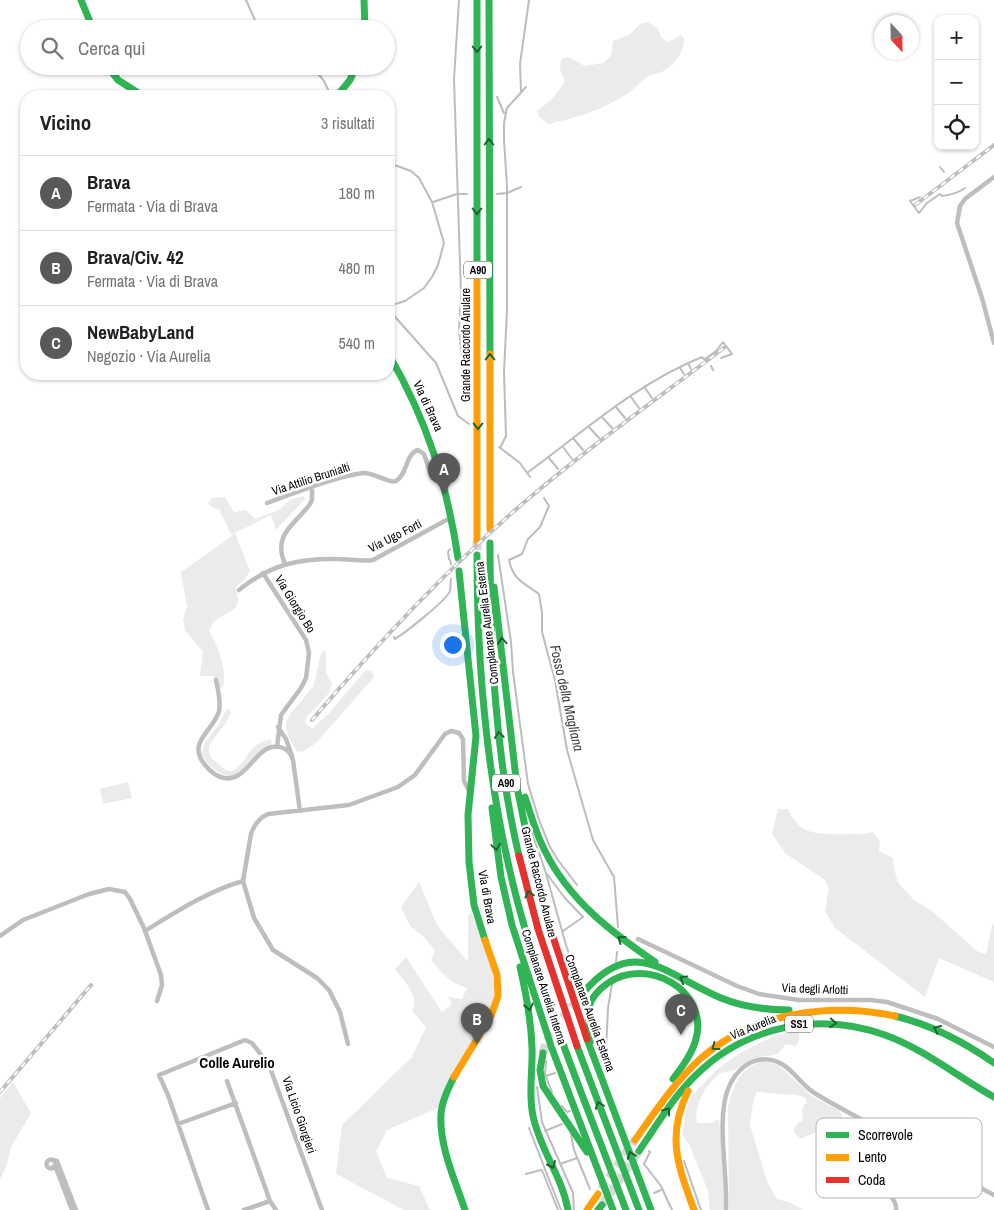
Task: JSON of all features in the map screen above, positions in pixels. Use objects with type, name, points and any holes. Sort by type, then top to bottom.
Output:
[{"type":"main road","points":[[80,0],[89,20]]},
{"type":"main road","points":[[364,0],[365,20]]},
{"type":"main road","name":"Grande Raccordo Anulare","points":[[476,541],[477,0]]},
{"type":"main road","name":"Grande Raccordo Anulare","points":[[489,0],[490,529]]},
{"type":"main road","points":[[114,75],[118,80],[134,90]]},
{"type":"main road","points":[[341,90],[352,75]]},
{"type":"main road","name":"Via di Brava","points":[[395,366],[426,425],[452,517],[458,558]]},
{"type":"main road","name":"Grande Raccordo Anulare","points":[[490,543],[493,672],[504,775],[514,830],[541,940],[568,1020],[639,1210]]},
{"type":"main road","name":"Complanare Aurelia Esterna","points":[[490,552],[502,633],[512,753],[522,816],[536,875],[554,942],[576,1009],[651,1210]]},
{"type":"main road","name":"Grande Raccordo Anulare","points":[[477,554],[478,624],[483,711],[499,822],[529,943],[554,1020],[626,1210]]},
{"type":"main road","name":"Via di Brava","points":[[459,570],[476,736],[476,757],[470,793],[468,838],[477,917],[496,972],[498,995],[491,1015],[444,1100],[442,1110],[441,1119],[445,1142],[465,1210]]},
{"type":"main road","points":[[512,753],[518,765],[529,814],[549,860],[558,876],[579,903],[601,924],[661,967],[697,987],[755,1009],[765,1011],[834,1010]]},
{"type":"main road","name":"Complanare Aurelia Interna","points":[[490,763],[489,786],[494,832],[503,892],[512,925],[551,1046],[613,1209]]},
{"type":"main road","points":[[512,925],[531,1017],[530,1092],[532,1114],[538,1134],[563,1190],[568,1210]]},
{"type":"main road","points":[[582,994],[600,974],[622,963],[644,962],[661,967]]},
{"type":"main road","points":[[607,1093],[604,1072],[591,1035],[588,1019],[593,996],[605,984],[625,973],[648,972],[670,983],[690,1000],[698,1020],[697,1036],[692,1050],[656,1105],[647,1124]]},
{"type":"main road","name":"Via Aurelia","points":[[635,1140],[685,1074],[703,1057],[728,1038],[751,1026],[768,1020],[796,1014],[834,1010],[870,1011],[917,1021],[954,1037],[994,1063]]},
{"type":"main road","name":"Via Aurelia","points":[[640,1151],[695,1076],[710,1062],[731,1047],[761,1033],[787,1026],[826,1022],[852,1025],[874,1031],[899,1041],[994,1097]]},
{"type":"main road","points":[[694,1210],[675,1150],[676,1122],[680,1106],[689,1090],[703,1074],[761,1033]]},
{"type":"main road","points":[[980,1053],[994,1058]]},
{"type":"main road","points":[[543,1054],[540,1074],[543,1086],[597,1166]]},
{"type":"main road","points":[[966,1081],[994,1104]]},
{"type":"main road","points":[[639,1176],[658,1210]]},
{"type":"main road","points":[[587,1210],[598,1194]]},
{"type":"street","points":[[994,177],[964,199],[960,206],[956,223],[982,298],[994,343]]},
{"type":"street","name":"Via Attilio Brunialti","points":[[267,503],[312,487],[365,473],[395,481],[399,478],[412,454],[418,450],[424,454],[432,478],[442,477]]},
{"type":"street","points":[[285,564],[282,550],[283,538],[289,527],[311,503],[312,487]]},
{"type":"street","name":"Via Ugo Forti","points":[[240,590],[263,573],[285,564],[322,559],[373,560],[452,517]]},
{"type":"street","name":"Via Giorgio Bo","points":[[263,573],[306,640],[309,651],[305,682],[281,714],[277,747]]},
{"type":"street","points":[[216,680],[219,710],[199,745],[201,758],[208,768],[221,777],[232,778],[243,772],[261,753],[277,747],[287,751],[292,760]]},
{"type":"street","points":[[278,727],[292,751],[300,811]]},
{"type":"street","points":[[348,1044],[340,1012],[333,996],[317,978],[271,948],[254,918],[243,881],[251,834],[260,818],[270,814],[349,805],[402,785],[415,775],[445,734],[451,731],[459,733],[463,739],[464,781],[470,793]]},
{"type":"street","points":[[145,931],[183,908],[243,881]]},
{"type":"street","points":[[0,936],[23,920],[89,894],[109,889],[122,891],[129,896],[145,931],[162,978],[162,988],[157,1001]]},
{"type":"street","name":"Via degli Arlotti","points":[[638,939],[737,986],[759,994],[798,1000],[870,1000],[887,1002],[938,1019],[994,1047]]},
{"type":"street","name":"Via Licio Giorgieri","points":[[178,1124],[159,1075],[241,1040],[250,1041],[269,1065],[322,1210]]},
{"type":"street","points":[[726,1210],[723,1124],[725,1101],[730,1085],[740,1070],[750,1062],[765,1059],[778,1062],[815,1094],[860,1118]]},
{"type":"street","points":[[227,1080],[270,1201],[276,1210]]},
{"type":"street","points":[[208,1210],[178,1124],[236,1103]]},
{"type":"street","points":[[72,1210],[66,1189],[57,1161],[52,1160],[55,1162],[54,1167],[56,1168],[66,1189],[76,1210]]},
{"type":"street","points":[[982,1189],[994,1195]]},
{"type":"street","points":[[893,1198],[896,1210]]},
{"type":"street","points":[[244,1210],[270,1201]]},
{"type":"shaded area","points":[[648,22],[658,29],[661,37],[668,42],[681,35],[684,38],[678,58],[671,65],[662,72],[648,76],[632,90],[610,104],[590,112],[548,124],[539,117],[537,111],[551,100],[565,82],[560,70],[561,59],[568,57],[585,66],[603,63],[611,56],[613,41],[629,35],[640,24]]},
{"type":"shaded area","points":[[303,496],[305,499],[276,530],[271,515],[235,533],[250,571],[245,579],[236,587],[238,600],[236,608],[214,621],[209,630],[223,665],[223,687],[219,688],[213,676],[200,676],[203,652],[185,630],[183,619],[187,607],[181,572],[232,536],[219,509],[213,508],[208,503],[212,498],[225,497],[234,512],[246,510],[255,519],[279,510],[291,499]]},
{"type":"shaded area","points":[[326,650],[326,673],[332,683],[329,693],[306,718],[305,723],[312,729],[329,713],[366,670],[372,671],[374,677],[316,743],[304,751],[297,752],[287,733],[287,721],[312,687],[316,678],[320,656]]},
{"type":"shaded area","points":[[227,708],[231,712],[229,717],[212,741],[209,749],[212,758],[225,770],[232,771],[235,769],[253,748],[264,741],[271,739],[272,746],[258,753],[241,770],[232,775],[226,775],[217,771],[207,763],[201,754],[206,741],[218,726]]},
{"type":"shaded area","points":[[128,782],[132,798],[103,804],[100,789]]},
{"type":"shaded area","points":[[778,809],[788,809],[798,824],[812,832],[859,834],[873,832],[880,842],[879,851],[893,858],[898,883],[914,900],[932,911],[978,952],[986,954],[992,925],[994,924],[994,982],[939,958],[925,997],[835,928],[825,911],[829,888],[825,880],[785,853],[772,834]]},
{"type":"shaded area","points":[[419,882],[437,925],[468,962],[468,916],[471,912],[490,964],[493,975],[494,994],[489,1010],[457,1066],[438,1108],[387,1130],[376,1151],[387,1178],[419,1186],[430,1210],[404,1210],[336,1174],[342,1125],[412,1057],[426,1027],[412,1011],[414,1006],[413,994],[395,969],[406,957],[442,1012],[452,1004],[448,997],[462,999],[467,988],[451,981],[431,960],[435,951],[424,937],[410,926],[401,907]]},
{"type":"shaded area","points":[[793,1030],[799,1034],[799,1041],[796,1046],[786,1044],[776,1054],[756,1058],[732,1071],[721,1073],[711,1082],[702,1095],[697,1109],[697,1123],[712,1123],[719,1120],[720,1127],[725,1206],[724,1210],[710,1210],[708,1191],[689,1144],[683,1135],[686,1112],[690,1100],[711,1075],[732,1058],[768,1039]]},
{"type":"shaded area","points":[[764,1061],[778,1065],[813,1097],[840,1111],[843,1118],[816,1118],[816,1133],[800,1139],[793,1130],[803,1120],[802,1111],[807,1103],[805,1098],[795,1095],[757,1092],[753,1102],[750,1125],[767,1182],[777,1199],[804,1210],[729,1210],[728,1106],[739,1078],[749,1067]]},
{"type":"shaded area","points":[[13,1082],[31,1113],[11,1147],[7,1164],[0,1180],[0,1098]]},
{"type":"waterway","name":"Fosso della Magliana","points":[[246,0],[255,20]]},
{"type":"waterway","points":[[459,0],[454,79],[461,294],[459,330],[464,375]]},
{"type":"waterway","points":[[521,91],[520,64],[529,0]]},
{"type":"waterway","name":"Fosso della Magliana","points":[[318,75],[328,90]]},
{"type":"waterway","points":[[500,448],[506,436],[504,373],[507,310],[507,186],[504,123],[507,108],[526,87]]},
{"type":"waterway","points":[[497,97],[504,113]]},
{"type":"waterway","name":"Fosso della Magliana","points":[[395,165],[411,171],[419,178],[432,202],[444,243],[438,265],[424,288],[405,301],[395,304]]},
{"type":"waterway","points":[[940,167],[944,172]]},
{"type":"waterway","points":[[497,194],[507,193],[521,187]]},
{"type":"waterway","points":[[920,197],[910,201],[919,213],[927,203],[940,194],[942,196],[951,194],[965,188]]},
{"type":"waterway","points":[[433,202],[457,194],[467,194]]},
{"type":"waterway","name":"Fosso della Magliana","points":[[395,317],[436,363],[458,416],[469,424]]},
{"type":"waterway","points":[[705,359],[716,351],[723,342],[732,354],[721,358]]},
{"type":"waterway","points":[[527,473],[633,394],[678,368],[702,357],[704,359]]},
{"type":"waterway","points":[[688,363],[691,369]]},
{"type":"waterway","points":[[711,366],[713,370]]},
{"type":"waterway","points":[[680,368],[684,374]]},
{"type":"waterway","points":[[645,388],[652,398]]},
{"type":"waterway","points":[[631,397],[639,408]]},
{"type":"waterway","points":[[616,407],[625,418]]},
{"type":"waterway","points":[[602,417],[612,428]]},
{"type":"waterway","points":[[589,427],[599,438]]},
{"type":"waterway","points":[[573,438],[583,450]]},
{"type":"waterway","name":"Fosso della Magliana","points":[[499,447],[520,463],[530,477]]},
{"type":"waterway","points":[[563,447],[572,459]]},
{"type":"waterway","points":[[549,458],[558,469]]},
{"type":"waterway","name":"Fosso della Magliana","points":[[544,498],[549,506],[540,527],[528,539],[522,554],[509,560],[516,577],[539,594],[542,632],[555,680],[567,750],[593,840],[614,877],[618,927]]},
{"type":"waterway","points":[[449,559],[448,552],[450,549]]},
{"type":"waterway","points":[[498,555],[511,642],[513,672],[528,784],[550,847],[577,885]]},
{"type":"waterway","points":[[450,560],[451,564]]},
{"type":"waterway","points":[[394,637],[395,639],[408,630],[447,596],[450,591],[451,579]]},
{"type":"waterway","points":[[532,833],[577,978],[576,982]]},
{"type":"waterway","points":[[547,874],[564,897],[583,917],[563,931]]},
{"type":"waterway","name":"Fosso della Magliana","points":[[616,962],[617,952]]},
{"type":"waterway","name":"Fosso della Magliana","points":[[606,1051],[608,1008],[612,984]]},
{"type":"waterway","points":[[546,1061],[545,1074],[552,1092]]},
{"type":"waterway","points":[[546,1076],[555,1073]]},
{"type":"waterway","points":[[537,1087],[542,1122],[573,1193],[574,1210]]},
{"type":"waterway","points":[[562,1106],[567,1112],[570,1111]]},
{"type":"waterway","points":[[545,1131],[562,1124]]},
{"type":"waterway","points":[[529,1128],[561,1210]]},
{"type":"waterway","name":"Fosso della Magliana","points":[[571,1135],[574,1150],[590,1189]]},
{"type":"waterway","points":[[649,1151],[644,1164],[661,1186],[672,1210]]},
{"type":"waterway","points":[[560,1164],[577,1158]]},
{"type":"waterway","points":[[684,1161],[701,1210]]},
{"type":"waterway","points":[[526,1174],[541,1170]]},
{"type":"waterway","points":[[542,1170],[558,1210]]},
{"type":"waterway","points":[[654,1193],[661,1190]]},
{"type":"tunnel","points":[[477,541],[477,555]]},
{"type":"tunnel","points":[[543,1053],[554,1029],[582,994]]},
{"type":"tunnel","points":[[601,1189],[635,1140]]},
{"type":"tunnel","points":[[602,1205],[639,1151]]},
{"type":"railway","points":[[915,205],[994,145]]},
{"type":"railway","points":[[312,720],[412,609],[493,530],[571,464],[725,347]]},
{"type":"railway","points":[[0,1092],[91,985]]},
{"type":"traffic: fast","points":[[81,0],[89,20]]},
{"type":"traffic: fast","points":[[364,0],[365,20]]},
{"type":"traffic: fast","points":[[477,0],[477,265]]},
{"type":"traffic: fast","points":[[489,0],[490,354]]},
{"type":"traffic: fast","points":[[114,75],[118,80],[134,90]]},
{"type":"traffic: fast","points":[[342,90],[352,75]]},
{"type":"traffic: fast","points":[[395,366],[425,428],[434,453],[448,504],[458,558]]},
{"type":"traffic: fast","points":[[490,543],[491,622],[499,740],[504,779],[519,856]]},
{"type":"traffic: fast","points":[[477,555],[479,641],[486,727],[491,769],[506,854],[527,936],[553,1015],[626,1210]]},
{"type":"traffic: fast","points":[[459,571],[476,736],[468,815],[469,862],[474,905],[485,940]]},
{"type":"traffic: fast","points":[[494,587],[517,787],[533,866],[547,919]]},
{"type":"traffic: fast","points":[[525,797],[542,845],[566,885],[592,914],[607,927],[655,962]]},
{"type":"traffic: fast","points":[[492,808],[501,877],[512,925],[551,1046],[613,1210]]},
{"type":"traffic: fast","points":[[582,994],[601,975],[618,965],[634,962],[650,964],[666,970],[701,989],[738,1004],[763,1009],[789,1010]]},
{"type":"traffic: fast","points":[[520,967],[528,1007],[531,1037],[531,1099],[533,1116],[536,1128],[561,1186],[568,1210]]},
{"type":"traffic: fast","points":[[593,1040],[589,1023],[589,1008],[595,995],[608,983],[624,976],[640,973],[672,982],[684,993],[693,1006],[698,1021],[696,1039],[692,1050],[673,1079]]},
{"type":"traffic: fast","points":[[895,1016],[922,1024],[947,1035],[994,1063]]},
{"type":"traffic: fast","points":[[639,1151],[680,1092],[716,1058],[760,1034],[809,1024],[835,1024],[885,1035],[927,1055],[994,1097]]},
{"type":"traffic: fast","points":[[587,1039],[651,1210]]},
{"type":"traffic: fast","points":[[577,1046],[639,1210]]},
{"type":"traffic: fast","points":[[543,1053],[540,1070],[543,1086],[587,1152]]},
{"type":"traffic: fast","points":[[454,1077],[443,1104],[441,1126],[448,1163],[465,1210]]},
{"type":"traffic: fast","points":[[598,1210],[602,1205]]},
{"type":"traffic: slow","points":[[477,265],[477,541]]},
{"type":"traffic: slow","points":[[490,354],[490,529]]},
{"type":"traffic: slow","points":[[454,1077],[491,1016],[498,996],[497,975],[485,940]]},
{"type":"traffic: slow","points":[[635,1140],[665,1098],[691,1068],[721,1043],[743,1031],[767,1021],[818,1011],[844,1010],[895,1016]]},
{"type":"traffic: slow","points":[[688,1091],[677,1122],[676,1137],[679,1165],[694,1210]]},
{"type":"traffic: slow","points":[[587,1210],[598,1194]]},
{"type":"traffic: jam","points":[[519,856],[538,929],[577,1046]]},
{"type":"traffic: jam","points":[[547,919],[587,1039]]},
{"type":"place","name":"Brava","points":[[444,494]]},
{"type":"place","name":"NewBabyLand","points":[[681,1035]]},
{"type":"place","name":"Brava/Civ. 42","points":[[477,1044]]},
{"type":"district","name":"Colle Aurelio","points":[[237,1062]]}]
